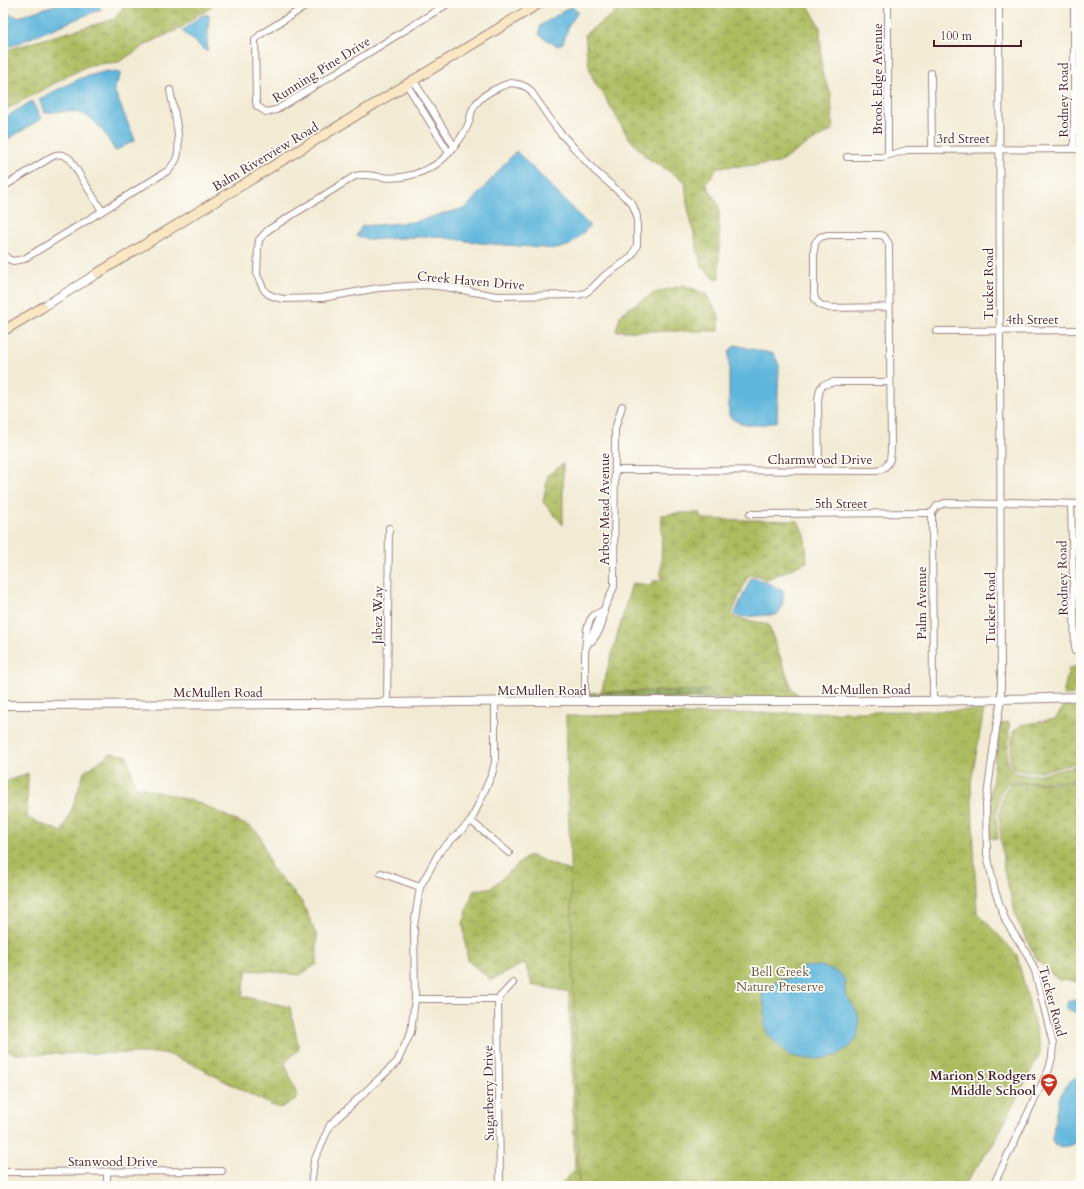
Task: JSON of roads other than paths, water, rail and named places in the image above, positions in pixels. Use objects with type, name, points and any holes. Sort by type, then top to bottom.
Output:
[{"type":"main road","name":"Balm Riverview Road","points":[[98,273],[540,3]]},
{"type":"main road","name":"Balm Riverview Road","points":[[3,331],[43,307]]},
{"type":"street","name":"Running Pine Drive","points":[[311,3],[261,34],[255,40],[256,101],[257,106],[266,112],[276,110],[449,3]]},
{"type":"street","name":"Brook Edge Avenue","points":[[888,3],[888,155]]},
{"type":"street","name":"Tucker Road","points":[[993,1186],[1048,1069],[1053,1050],[1050,1029],[1035,971],[1026,952],[1006,922],[995,891],[987,854],[986,804],[1001,700],[999,3]]},
{"type":"street","name":"Rodney Road","points":[[1074,3],[1078,148]]},
{"type":"street","points":[[931,73],[932,149]]},
{"type":"street","points":[[410,83],[454,146]]},
{"type":"street","points":[[410,83],[449,152]]},
{"type":"street","name":"Creek Haven Drive","points":[[505,84],[519,84],[526,87],[535,96],[557,129],[584,160],[632,203],[637,216],[637,245],[633,254],[629,259],[604,276],[591,289],[585,293],[577,295],[497,296],[425,285],[378,288],[322,298],[283,299],[268,294],[264,290],[257,275],[258,248],[259,240],[268,230],[355,176],[367,174],[395,178],[418,173],[444,159],[454,146],[467,128],[473,108],[480,99],[505,84]]},
{"type":"street","points":[[3,253],[12,262],[24,259],[169,170],[176,160],[178,144],[176,120],[170,90]]},
{"type":"street","name":"3rd Street","points":[[847,157],[875,157],[907,150],[932,149],[1078,148]]},
{"type":"street","points":[[3,187],[53,156],[58,154],[64,155],[70,159],[102,211]]},
{"type":"street","name":"Charmwood Drive","points":[[616,470],[877,470],[886,467],[890,462],[891,457],[889,307],[890,249],[884,236],[828,234],[820,237],[815,243],[814,251],[815,300],[823,306],[830,308],[889,307]]},
{"type":"street","name":"Balm Riverview Road","points":[[43,307],[98,273]]},
{"type":"street","name":"4th Street","points":[[936,330],[1081,330]]},
{"type":"street","points":[[819,470],[818,400],[820,389],[823,384],[834,382],[890,382]]},
{"type":"street","name":"Arbor Mead Avenue","points":[[585,650],[600,631],[604,622],[604,610],[613,592],[615,580],[615,429],[622,406]]},
{"type":"street","points":[[932,513],[937,506],[945,503],[1000,504],[1009,502],[1081,504]]},
{"type":"street","name":"Rodney Road","points":[[1071,504],[1075,651]]},
{"type":"street","name":"5th Street","points":[[750,514],[932,513]]},
{"type":"street","name":"Palm Avenue","points":[[932,513],[933,701]]},
{"type":"street","name":"Jabez Way","points":[[386,703],[389,528]]},
{"type":"street","name":"Arbor Mead Avenue","points":[[585,702],[585,650],[587,628],[594,615],[604,610]]},
{"type":"street","name":"McMullen Road","points":[[3,705],[534,701],[933,701],[1081,697]]},
{"type":"street","points":[[311,1186],[314,1161],[330,1125],[397,1062],[411,1032],[415,999],[414,926],[420,887],[440,851],[471,821],[492,774],[496,762],[495,702]]},
{"type":"street","points":[[471,821],[509,852]]},
{"type":"street","points":[[381,873],[420,887]]},
{"type":"street","points":[[415,999],[498,999],[513,983]]},
{"type":"street","name":"Sugarberry Drive","points":[[498,999],[500,1186]]},
{"type":"street","name":"Stanwood Drive","points":[[3,1172],[222,1171]]},
{"type":"street","points":[[107,1172],[107,1186]]},
{"type":"water","points":[[60,3],[97,3],[101,9],[11,46],[3,41],[3,12],[18,17]]},
{"type":"water","points":[[571,6],[578,12],[569,25],[563,43],[557,46],[539,35],[540,26]]},
{"type":"water","points":[[202,15],[209,15],[207,52],[182,31]]},
{"type":"water","points":[[107,71],[121,73],[114,90],[135,140],[115,151],[102,129],[88,117],[70,111],[44,113],[39,99],[81,78]]},
{"type":"water","points":[[32,101],[41,119],[3,142],[3,119]]},
{"type":"water","points":[[516,151],[590,226],[570,245],[557,249],[481,243],[433,236],[369,240],[356,236],[362,226],[414,222],[466,208]]},
{"type":"water","points":[[735,345],[774,354],[779,365],[777,421],[752,425],[739,423],[729,416],[729,352]]},
{"type":"water","points":[[751,578],[756,578],[783,590],[783,603],[778,614],[741,617],[736,616],[735,613]]},
{"type":"water","points":[[821,966],[841,974],[845,981],[845,994],[858,1013],[859,1024],[857,1038],[851,1046],[835,1056],[820,1059],[807,1059],[788,1055],[768,1035],[764,1023],[765,1010],[762,994],[778,979],[788,979],[802,967]]},
{"type":"water","points":[[1081,999],[1081,1014],[1066,1009],[1068,1001]]},
{"type":"water","points":[[1080,1076],[1081,1140],[1071,1145],[1054,1145],[1052,1140],[1056,1113],[1061,1094],[1072,1080]]},
{"type":"place","name":"Marion S Rodgers Middle School","points":[[1049,1097]]},
{"type":"park label","name":"Bell Creek Nature Preserve","points":[[780,978]]}]
